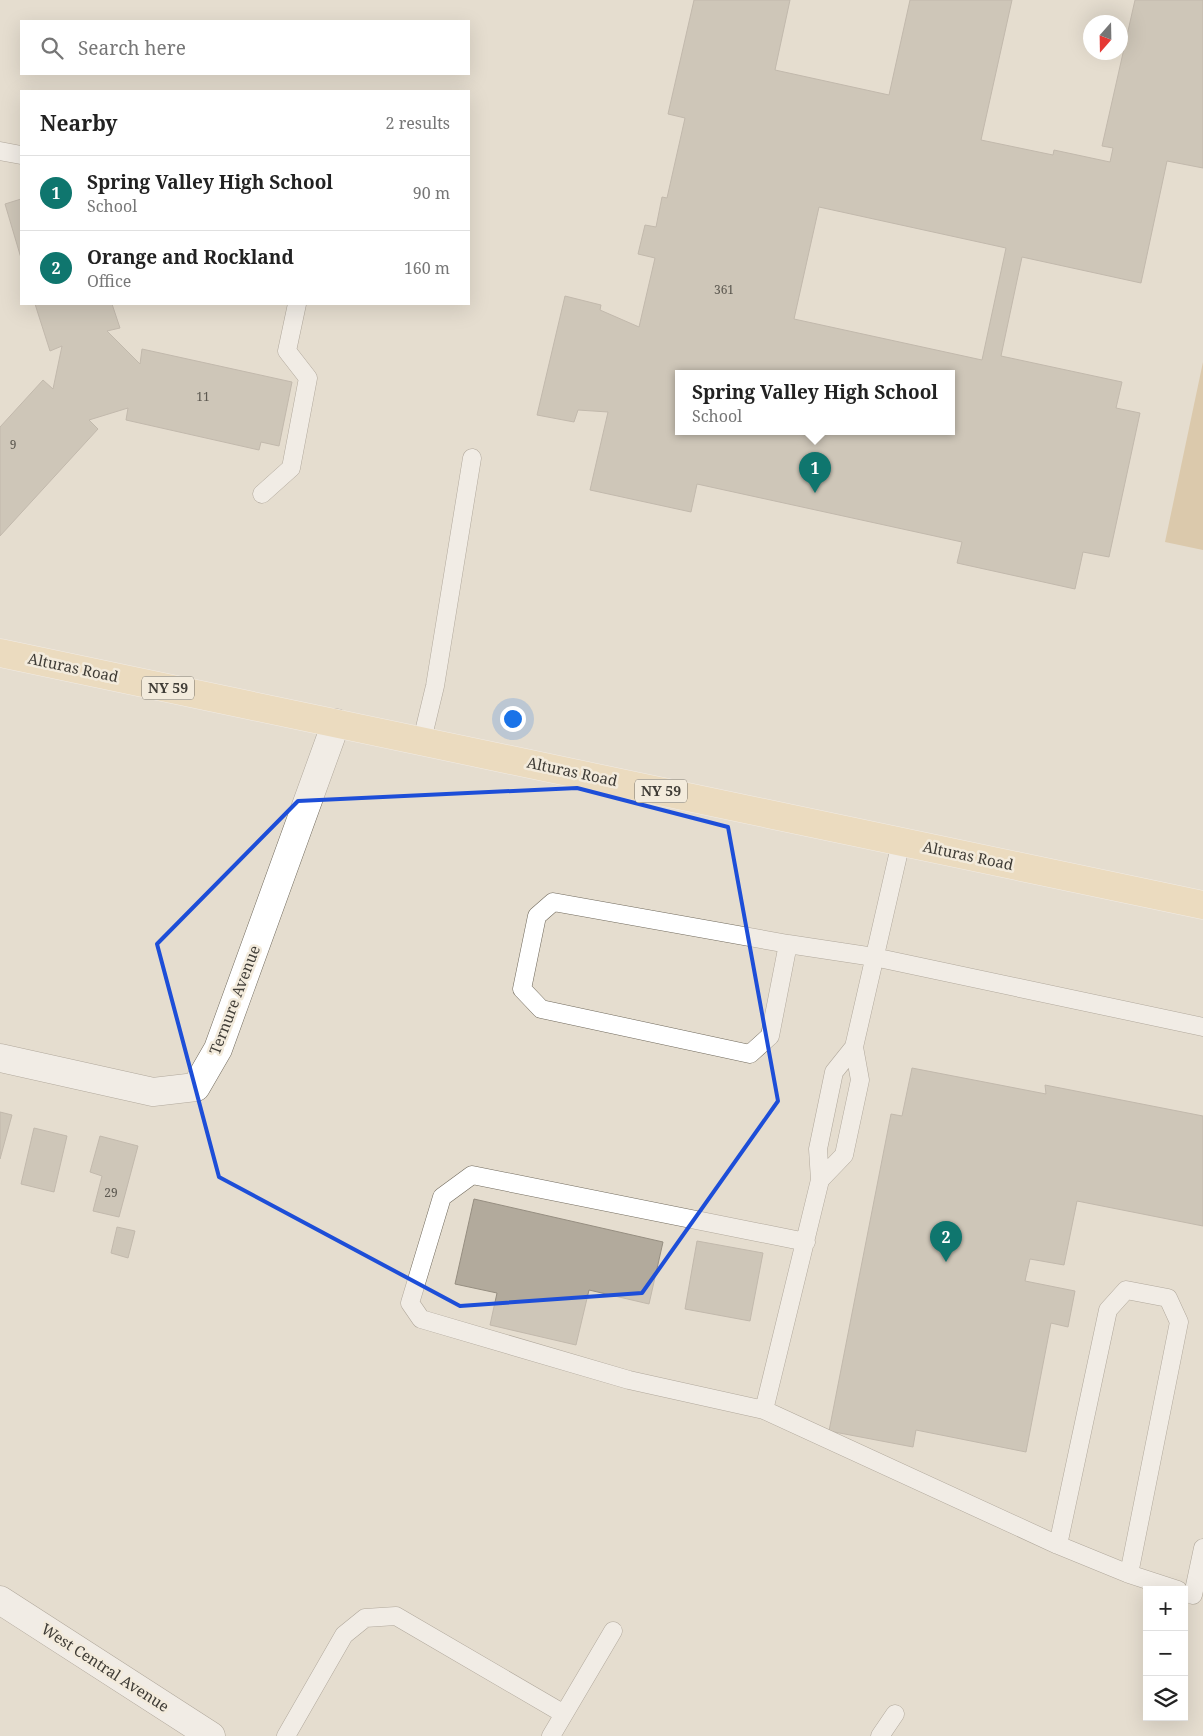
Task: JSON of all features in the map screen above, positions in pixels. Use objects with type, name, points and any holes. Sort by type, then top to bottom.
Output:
[{"type":"main road","name":"Alturas Road","points":[[0,653],[1203,905]]},
{"type":"street","name":"Ternure Avenue","points":[[0,1058],[153,1092],[196,1087],[218,1049],[336,722]]},
{"type":"street","name":"West Central Avenue","points":[[0,1600],[209,1735]]},
{"type":"lane","points":[[0,151],[20,155]]},
{"type":"lane","points":[[262,494],[291,468],[308,378],[287,351],[297,305]]},
{"type":"lane","points":[[422,740],[435,686],[472,458]]},
{"type":"lane","points":[[820,1180],[844,1155],[860,1080],[854,1047],[901,842]]},
{"type":"lane","points":[[788,944],[770,1036],[750,1054],[541,1009],[522,989],[537,916],[553,902],[788,944],[874,956],[1203,1027]]},
{"type":"lane","points":[[764,1410],[820,1180],[818,1149],[834,1072],[854,1047]]},
{"type":"lane","points":[[806,1242],[472,1175],[442,1197],[410,1303],[421,1319],[430,1322],[629,1380],[764,1410],[1058,1545],[1129,1574],[1189,1594],[1203,1548]]},
{"type":"lane","points":[[1058,1545],[1108,1310],[1126,1290],[1168,1298],[1179,1322],[1129,1574]]},
{"type":"lane","points":[[286,1736],[344,1635],[365,1618],[396,1616],[564,1714]]},
{"type":"lane","points":[[551,1736],[613,1631]]},
{"type":"lane","points":[[880,1736],[895,1714]]},
{"type":"highlighted area","points":[[577,788],[728,827],[778,1101],[642,1293],[460,1306],[219,1177],[157,944],[298,801]]},
{"type":"shaded area","points":[[1203,362],[1203,550],[1165,542]]},
{"type":"building","points":[[694,0],[790,0],[775,70],[889,95],[910,0],[1012,0],[981,140],[1053,155],[1054,150],[1110,162],[1113,148],[1102,146],[1121,60],[1128,60],[1128,31],[1135,0],[1203,0],[1203,168],[1167,161],[1141,283],[1022,257],[1001,356],[1122,382],[1116,408],[1140,413],[1109,557],[1083,552],[1075,589],[957,563],[962,542],[697,484],[691,512],[590,490],[608,412],[578,410],[574,422],[537,415],[565,296],[601,305],[600,310],[639,327],[655,258],[638,254],[645,225],[656,227],[662,197],[667,198],[685,118],[668,114]],"holes":[[[819,207],[1006,248],[982,360],[794,319]]]},
{"type":"building","points":[[20,199],[20,255],[5,204]]},
{"type":"building","points":[[35,305],[112,305],[120,328],[107,331],[140,364],[142,349],[292,382],[279,446],[261,442],[259,450],[126,420],[128,408],[89,420],[98,429],[0,536],[0,427],[43,380],[53,389],[62,346],[50,351]]},
{"type":"building","points":[[912,1068],[1046,1094],[1045,1085],[1203,1116],[1203,1226],[1077,1201],[1064,1265],[1030,1259],[1025,1281],[1075,1291],[1068,1327],[1051,1323],[1026,1452],[916,1430],[913,1447],[829,1431],[891,1114],[902,1116]]},
{"type":"building","points":[[0,1112],[12,1115],[0,1159]]},
{"type":"building","points":[[34,1128],[67,1136],[54,1192],[21,1184]]},
{"type":"building","points":[[100,1136],[138,1146],[119,1217],[93,1211],[102,1176],[90,1172]]},
{"type":"building","points":[[474,1199],[663,1242],[649,1304],[589,1290],[576,1345],[490,1325],[497,1293],[455,1284]]},
{"type":"building","points":[[117,1227],[135,1231],[128,1258],[111,1253]]},
{"type":"building","points":[[697,1241],[763,1253],[750,1321],[685,1309]]},
{"type":"place","name":"Spring Valley High School","points":[[815,493]]},
{"type":"place","name":"Orange and Rockland","points":[[946,1262]]}]
